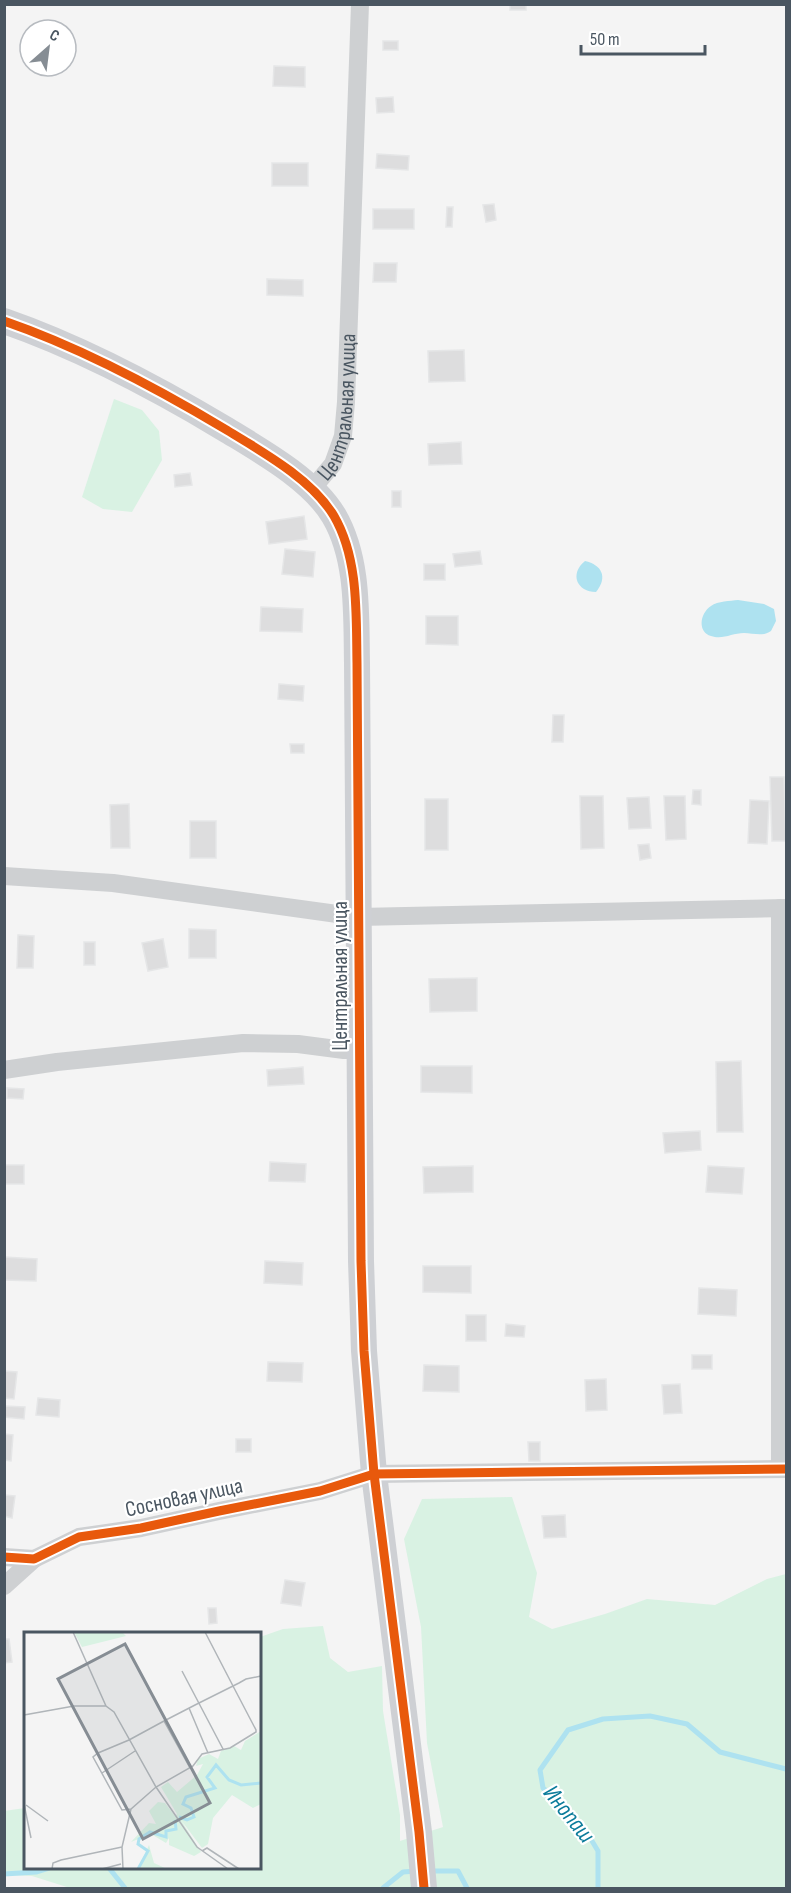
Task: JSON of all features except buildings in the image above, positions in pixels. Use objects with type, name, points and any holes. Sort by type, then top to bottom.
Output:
[{"type":"street","name":"Центральная улица","points":[[360,4],[343,436],[333,464],[312,489],[334,517],[350,556],[355,584],[363,1329],[374,1474],[424,1888]]},
{"type":"street","points":[[4,321],[78,350],[142,382],[252,445],[312,489]]},
{"type":"street","points":[[4,876],[113,884],[359,917],[783,908],[783,1469]]},
{"type":"street","points":[[4,1070],[57,1062],[243,1043],[298,1044],[360,1050]]},
{"type":"street","name":"Сосновая улица","points":[[4,1557],[34,1559],[79,1537],[141,1528],[219,1510],[320,1491],[374,1474],[783,1469]]},
{"type":"street","points":[[4,1586],[34,1559]]},
{"type":"green space","points":[[114,399],[142,410],[159,431],[162,460],[132,512],[103,509],[82,497]]},
{"type":"green space","points":[[512,1497],[537,1573],[529,1617],[552,1629],[647,1599],[715,1605],[767,1579],[786,1574],[786,1888],[70,1888],[32,1876],[5,1875],[4,1811],[24,1808],[24,1869],[261,1869],[261,1637],[283,1629],[323,1626],[330,1658],[348,1672],[382,1666],[383,1711],[400,1815],[400,1841],[443,1827],[427,1743],[421,1627],[404,1539],[422,1499]]},
{"type":"water","points":[[585,561],[596,565],[601,572],[602,581],[596,592],[584,589],[577,581],[577,571]]},
{"type":"water","points":[[738,600],[764,604],[774,609],[776,621],[771,631],[761,634],[740,633],[720,637],[711,636],[704,631],[702,618],[707,609],[717,603]]},
{"type":"waterway","name":"Инопаш","points":[[598,1888],[598,1851],[586,1831],[564,1806],[543,1788],[540,1770],[568,1730],[603,1719],[650,1716],[687,1724],[720,1752],[786,1769]]},
{"type":"waterway","name":"Инопаш","points":[[4,1874],[36,1872],[46,1869]]},
{"type":"waterway","name":"Инопаш","points":[[110,1869],[125,1888]]},
{"type":"waterway","name":"Инопаш","points":[[383,1888],[403,1872],[416,1871]]},
{"type":"waterway","name":"Инопаш","points":[[428,1871],[458,1871],[467,1888]]},
{"type":"cycle path","points":[[4,321],[62,343],[118,369],[199,413],[270,456],[313,490],[324,503],[334,516],[348,550],[352,569],[356,626],[361,1261],[364,1351],[374,1474],[424,1888]]},
{"type":"cycle path","points":[[4,1557],[34,1559],[79,1537],[141,1528],[320,1491],[374,1474],[786,1469]]}]
